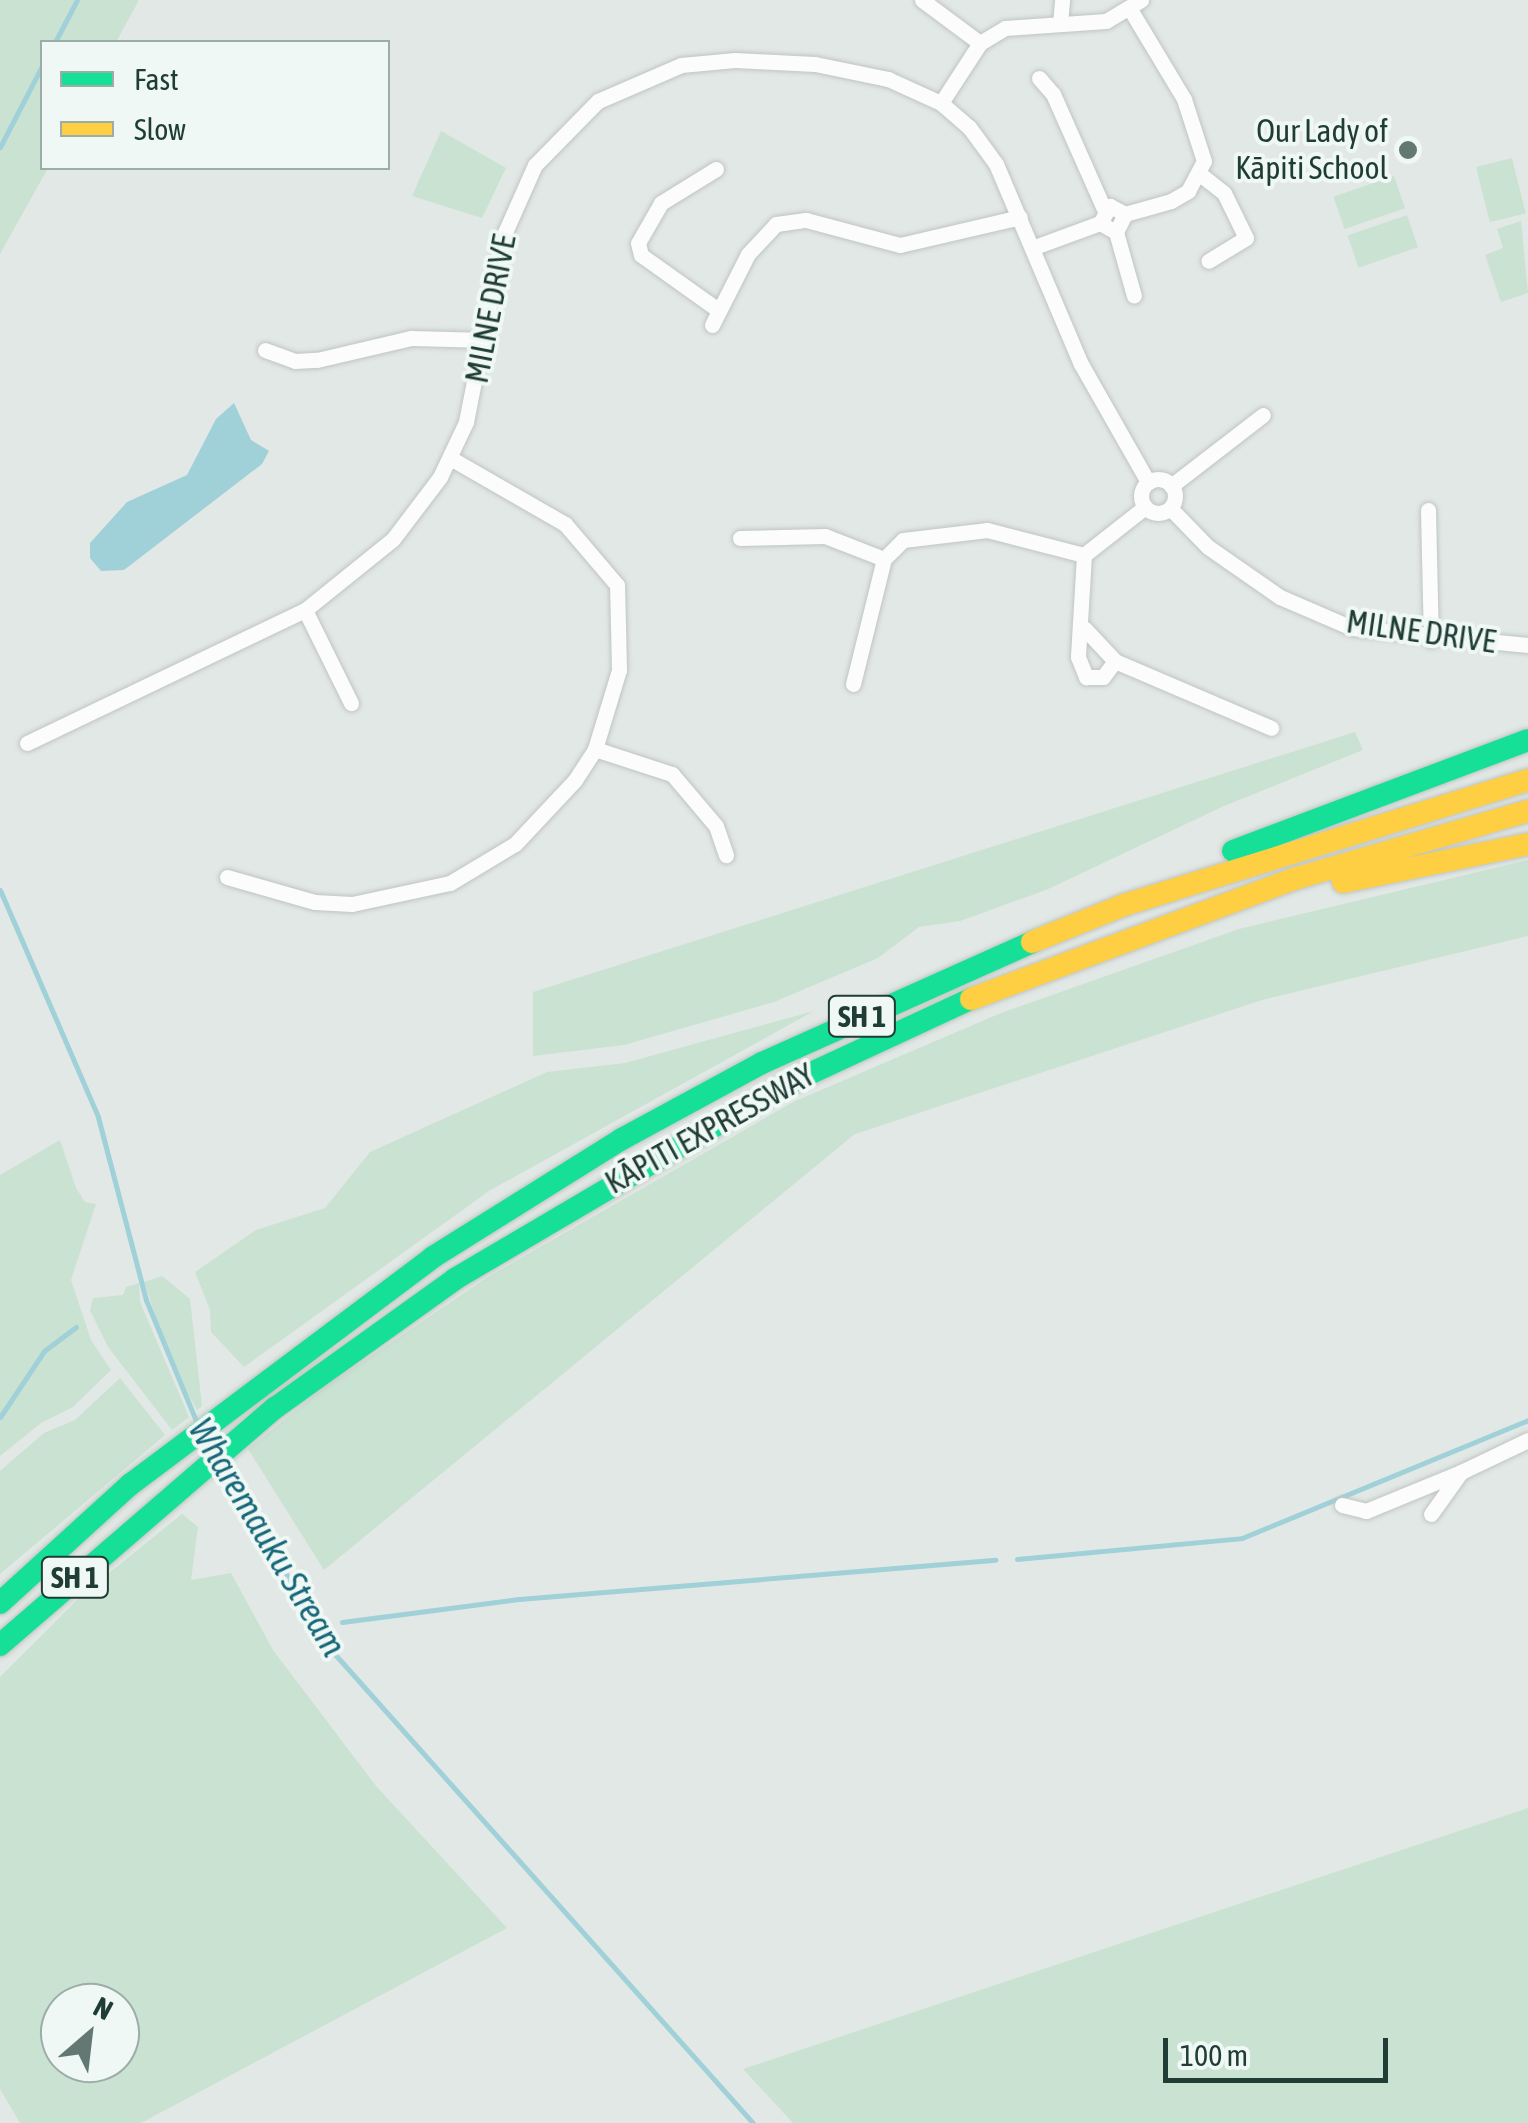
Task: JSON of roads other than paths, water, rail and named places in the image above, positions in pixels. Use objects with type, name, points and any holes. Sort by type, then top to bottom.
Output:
[{"type":"highway","points":[[1124,905],[1245,845],[1528,740]]},
{"type":"highway","name":"KĀPITI EXPRESSWAY","points":[[0,1604],[131,1484],[258,1383],[433,1257],[622,1139],[762,1063],[956,971],[1124,905],[1528,780]]},
{"type":"highway","name":"KĀPITI EXPRESSWAY","points":[[0,1644],[150,1510],[276,1408],[472,1268],[782,1087],[973,998],[1185,917],[1528,811]]},
{"type":"highway","points":[[1185,917],[1528,844]]},
{"type":"street","points":[[922,0],[980,43]]},
{"type":"street","points":[[1060,24],[1062,0]]},
{"type":"street","points":[[941,103],[980,43],[1027,22],[1106,21],[1136,4],[1200,134],[1201,175]]},
{"type":"street","name":"MILNE DRIVE","points":[[27,743],[305,610],[393,539],[450,458],[488,340],[500,250],[522,186],[565,128],[629,83],[716,60],[815,64],[888,79],[941,103],[996,164],[1109,421],[1148,482]]},
{"type":"street","points":[[1039,78],[1053,94],[1102,216],[1116,232],[1134,296]]},
{"type":"street","points":[[716,169],[661,203],[638,243],[641,255],[715,317],[748,254],[776,224],[806,220],[900,245],[1020,218]]},
{"type":"street","points":[[1116,232],[1125,214],[1171,201],[1201,175]]},
{"type":"street","points":[[1201,175],[1224,193],[1246,238],[1208,261]]},
{"type":"street","points":[[1032,248],[1116,206],[1125,214]]},
{"type":"street","points":[[266,350],[295,361],[317,360],[411,338],[488,340]]},
{"type":"street","points":[[1171,486],[1170,508],[1160,513],[1145,506],[1141,496],[1148,482],[1171,486],[1263,416]]},
{"type":"street","points":[[227,878],[315,902],[352,904],[450,882],[535,826],[595,749],[619,670],[617,584],[564,524],[450,458]]},
{"type":"street","points":[[1084,555],[1145,506]]},
{"type":"street","name":"MILNE DRIVE","points":[[1170,508],[1208,548],[1280,598],[1352,628],[1431,640],[1528,646]]},
{"type":"street","points":[[1428,510],[1431,640]]},
{"type":"street","points":[[852,684],[884,560],[904,540],[988,530],[1084,555]]},
{"type":"street","points":[[740,538],[825,536],[884,560]]},
{"type":"street","points":[[1084,555],[1084,628],[1078,656],[1086,677],[1104,678],[1114,660]]},
{"type":"street","points":[[305,610],[352,704]]},
{"type":"street","points":[[1084,628],[1114,660],[1272,728]]},
{"type":"street","points":[[595,749],[672,774],[716,826],[726,855]]},
{"type":"street","points":[[1342,1506],[1366,1511],[1528,1440]]},
{"type":"street","points":[[1431,1514],[1461,1472]]},
{"type":"water","points":[[234,403],[251,440],[269,451],[262,464],[124,570],[101,571],[90,558],[90,543],[127,502],[187,475],[216,419]]},
{"type":"waterway","points":[[56,40],[77,0]]},
{"type":"waterway","points":[[0,147],[40,70]]},
{"type":"waterway","name":"Wharemauku Stream","points":[[0,890],[98,1117],[146,1300],[197,1423]]},
{"type":"waterway","points":[[0,1417],[44,1351],[76,1327]]},
{"type":"waterway","points":[[1017,1559],[1242,1538],[1528,1420]]},
{"type":"waterway","name":"Wharemauku Stream","points":[[223,1467],[332,1651],[753,2123]]},
{"type":"waterway","points":[[342,1622],[519,1599],[995,1560]]},
{"type":"place","name":"Our Lady of Kāpiti School","points":[[1408,150]]}]
